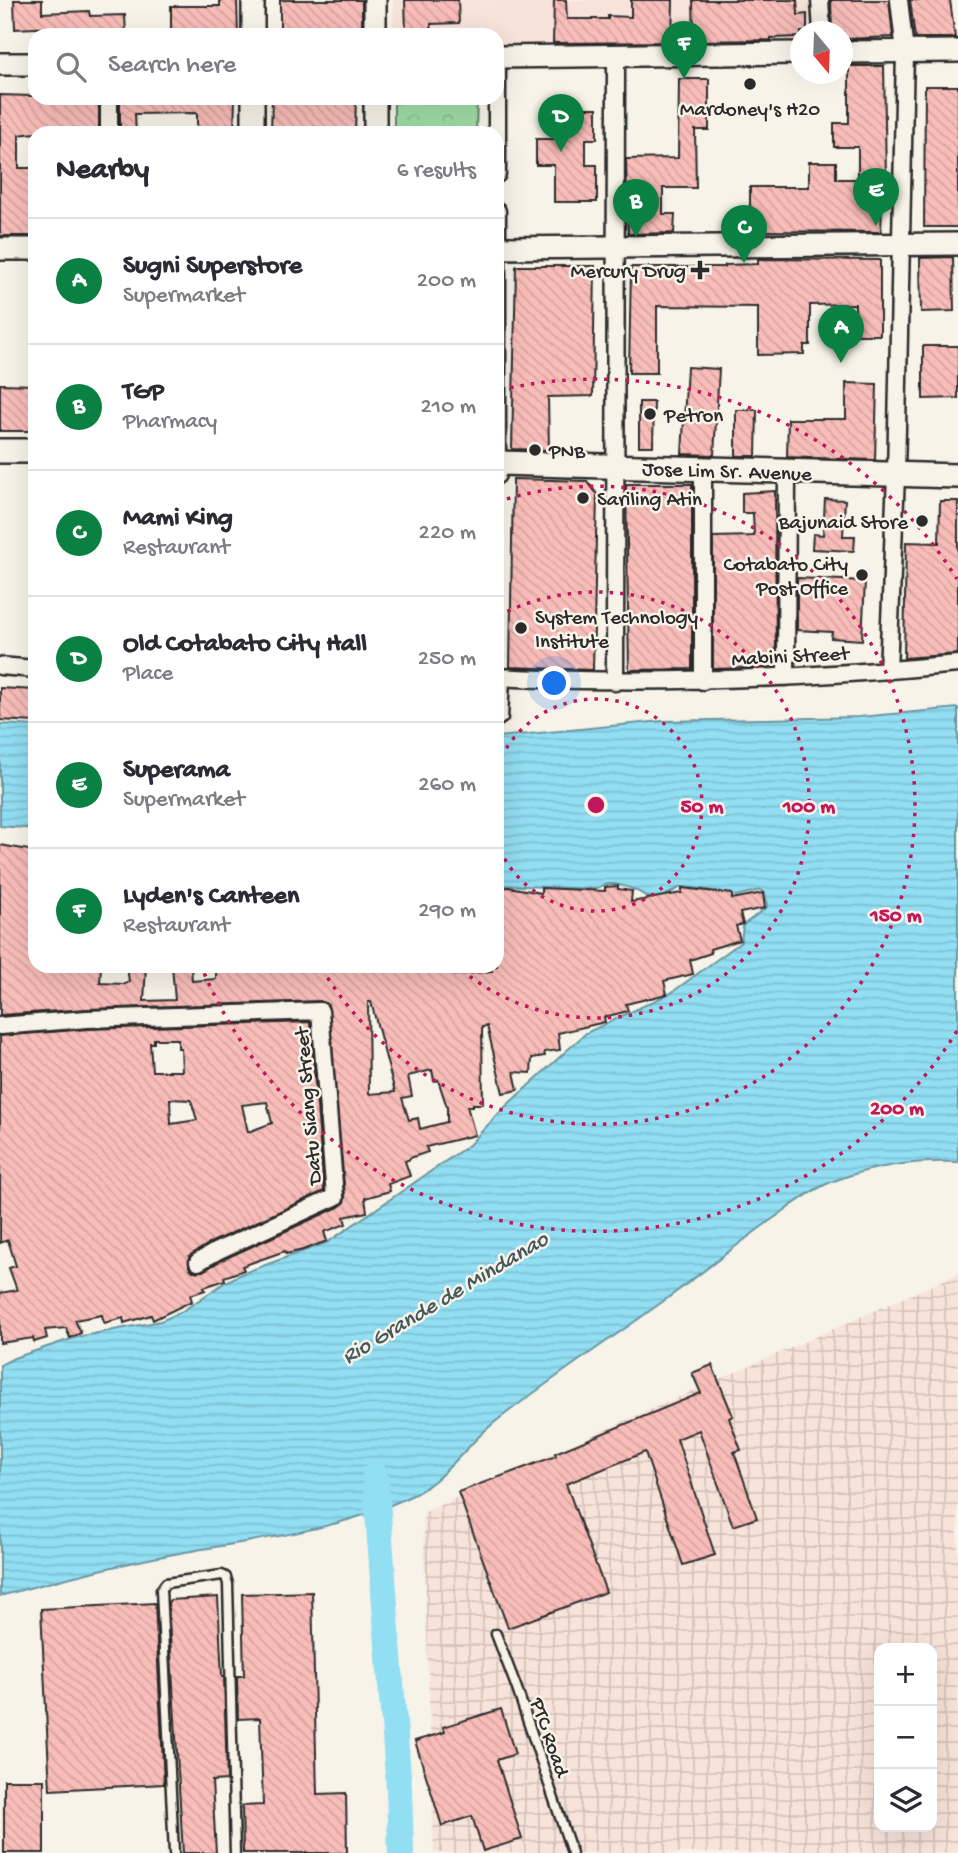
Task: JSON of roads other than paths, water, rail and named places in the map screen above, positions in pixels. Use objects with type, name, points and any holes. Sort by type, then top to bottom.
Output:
[{"type":"main road","points":[[0,451],[28,451]]},
{"type":"main road","name":"Jose Lim Sr. Avenue","points":[[504,463],[958,476]]},
{"type":"street","points":[[253,0],[253,28]]},
{"type":"street","points":[[375,0],[375,28]]},
{"type":"street","points":[[820,0],[821,21]]},
{"type":"street","points":[[888,671],[896,475],[905,52],[899,0]]},
{"type":"street","points":[[853,52],[958,51]]},
{"type":"street","points":[[504,57],[790,53]]},
{"type":"street","points":[[615,682],[616,55]]},
{"type":"street","points":[[0,64],[28,64]]},
{"type":"street","points":[[109,105],[109,126]]},
{"type":"street","points":[[253,105],[253,126]]},
{"type":"street","points":[[375,105],[375,126]]},
{"type":"street","points":[[497,105],[497,126]]},
{"type":"street","points":[[504,248],[958,244]]},
{"type":"street","points":[[0,249],[28,249]]},
{"type":"street","points":[[703,469],[703,681]]},
{"type":"street","points":[[786,677],[787,472]]},
{"type":"street","name":"Mabini Street","points":[[504,678],[615,682],[703,681],[888,671],[958,664]]},
{"type":"street","points":[[0,666],[28,668]]},
{"type":"street","name":"Datu Siang Street","points":[[0,1026],[87,1019],[320,1011],[335,1197],[198,1262]]},
{"type":"lane","points":[[174,1853],[161,1590],[166,1583],[222,1575],[226,1577],[228,1584],[235,1853]]},
{"type":"lane","name":"PTC Road","points":[[496,1634],[572,1853]]},
{"type":"water","name":"Rio Grande de Mindanao","points":[[958,708],[958,1162],[909,1163],[878,1168],[831,1182],[807,1195],[517,1405],[485,1431],[437,1479],[415,1494],[386,1507],[327,1526],[130,1563],[0,1596],[0,1365],[77,1337],[161,1321],[181,1312],[241,1274],[328,1242],[469,1145],[504,1108],[586,1033],[671,993],[741,942],[743,925],[767,907],[765,893],[760,890],[736,896],[682,887],[652,899],[630,888],[612,884],[594,889],[504,885],[504,736],[662,721],[859,717]]},
{"type":"water","points":[[0,724],[28,726],[28,828],[0,826]]},
{"type":"waterway","points":[[375,1474],[399,1788],[401,1853]]},
{"type":"place","name":"Lyden's Canteen","points":[[684,79]]},
{"type":"place","name":"Mardoney's H20","points":[[750,84]]},
{"type":"place","name":"Old Cotabato City Hall","points":[[561,152]]},
{"type":"place","name":"Superama","points":[[876,226]]},
{"type":"place","name":"TGP","points":[[636,237]]},
{"type":"place","name":"Mami King","points":[[744,263]]},
{"type":"place","name":"Mercury Drug","points":[[700,270]]},
{"type":"place","name":"Sugni Superstore","points":[[841,363]]},
{"type":"place","name":"Petron","points":[[650,414]]},
{"type":"place","name":"PNB","points":[[535,450]]},
{"type":"place","name":"Sariling Atin","points":[[583,498]]},
{"type":"place","name":"Bajunaid Store","points":[[922,521]]},
{"type":"place","name":"Cotabato City Post Office","points":[[862,575]]},
{"type":"place","name":"System Technology Institute","points":[[521,628]]}]
